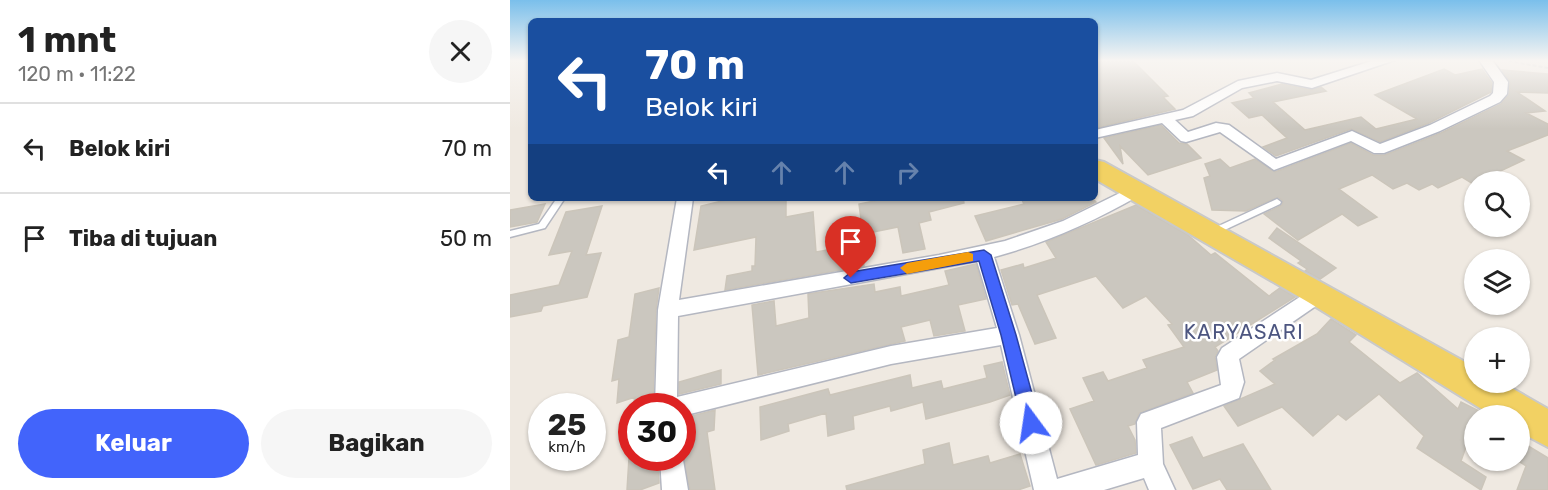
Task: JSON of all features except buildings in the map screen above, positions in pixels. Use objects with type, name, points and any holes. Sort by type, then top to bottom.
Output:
[{"type":"main road","points":[[1098,170],[1319,294],[1548,429]]},
{"type":"street","points":[[1098,133],[1167,120],[1188,113],[1238,85],[1248,83]]},
{"type":"street","points":[[1167,120],[1186,138],[1221,127],[1274,165],[1352,135],[1379,150],[1435,128],[1495,99],[1500,94],[1501,83]]},
{"type":"street","points":[[668,310],[984,255],[1047,236],[1094,216],[1134,191]]},
{"type":"street","points":[[666,393],[668,310],[685,201]]},
{"type":"street","points":[[984,255],[1009,335],[1047,490]]},
{"type":"street","points":[[1162,490],[1151,464],[1149,422],[1231,391],[1233,388],[1228,357],[1230,354],[1319,294]]},
{"type":"street","points":[[696,402],[891,355],[1009,335]]},
{"type":"street","points":[[1061,490],[1151,464]]},
{"type":"street","points":[[673,471],[675,490]]},
{"type":"lane","points":[[510,234],[542,226],[559,201]]},
{"type":"lane","points":[[1211,233],[1277,202]]},
{"type":"slow traffic","points":[[907,268],[968,258]]},
{"type":"district","name":"KARYASARI","points":[[1244,332]]},
{"type":"route","points":[[851,278],[984,255],[1009,335],[1031,423]]}]
